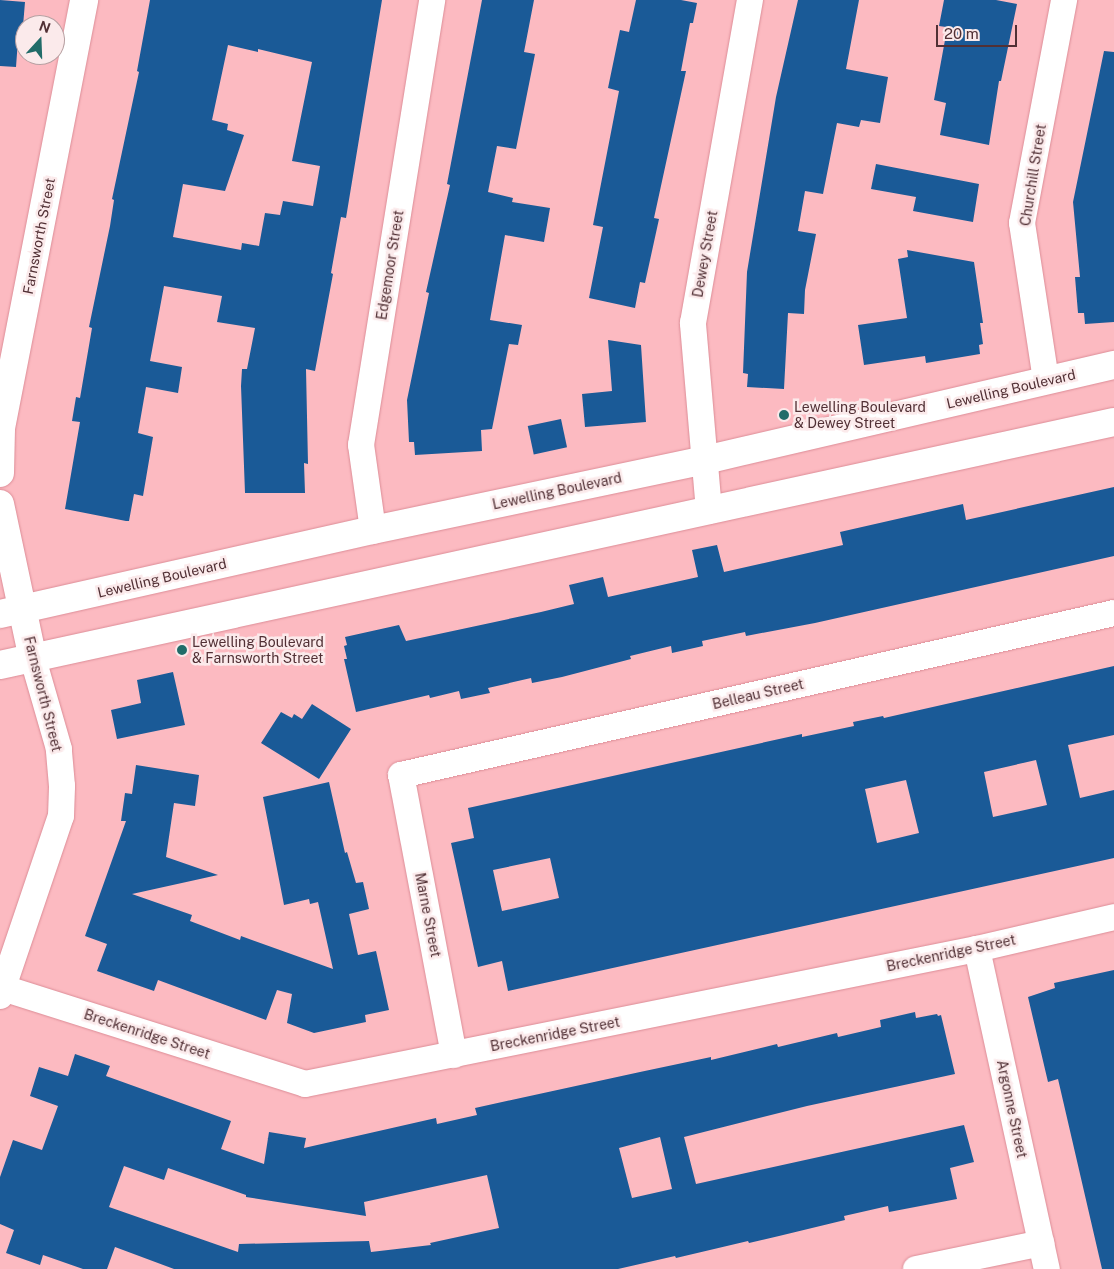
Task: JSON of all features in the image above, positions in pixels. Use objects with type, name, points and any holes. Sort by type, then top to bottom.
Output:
[{"type":"main road","name":"Farnsworth Street","points":[[0,473],[1,428],[84,0]]},
{"type":"main road","name":"Lewelling Boulevard","points":[[11,612],[373,530],[705,460],[1114,365]]},
{"type":"main road","points":[[0,665],[1114,422]]},
{"type":"main road","name":"Farnsworth Street","points":[[0,504],[11,612],[33,659]]},
{"type":"street","name":"Edgemoor Street","points":[[373,530],[362,445],[432,0]]},
{"type":"street","name":"Dewey Street","points":[[709,511],[693,323],[750,0]]},
{"type":"street","name":"Churchill Street","points":[[1046,380],[1022,223],[1064,0]]},
{"type":"street","name":"Belleau Street","points":[[401,775],[1114,613]]},
{"type":"street","name":"Farnsworth Street","points":[[1,992],[61,816],[62,786],[58,749],[33,659]]},
{"type":"street","name":"Marne Street","points":[[401,775],[454,1055]]},
{"type":"street","name":"Breckenridge Street","points":[[1,992],[305,1084],[977,948],[1114,917]]},
{"type":"street","name":"Argonne Street","points":[[977,948],[1047,1269]]},
{"type":"street","points":[[916,1269],[1041,1243]]},
{"type":"building","points":[[0,0],[25,2],[24,15],[15,15],[16,67],[0,66]]},
{"type":"building","points":[[150,0],[382,0],[346,218],[341,217],[331,273],[333,274],[315,371],[306,369],[308,464],[304,463],[305,493],[245,493],[242,369],[247,369],[255,328],[217,322],[222,296],[164,286],[150,361],[182,367],[178,393],[146,387],[138,433],[153,437],[143,496],[134,494],[129,521],[65,509],[80,422],[72,421],[76,397],[80,398],[92,328],[89,327],[110,226],[114,200],[112,199],[139,72],[137,71]],"holes":[[[228,45],[258,52],[258,49],[312,62],[292,161],[320,166],[313,206],[283,201],[280,215],[265,213],[259,246],[242,243],[241,250],[173,237],[183,184],[225,191],[244,135],[227,130],[228,124],[212,120]]]},
{"type":"building","points":[[482,0],[534,0],[524,52],[535,54],[516,149],[497,146],[488,192],[513,198],[512,202],[550,208],[544,242],[505,235],[490,320],[522,325],[518,345],[509,344],[492,429],[481,430],[482,451],[415,455],[414,442],[409,442],[407,400],[429,293],[426,292],[450,185],[447,184]]},
{"type":"building","points":[[636,0],[681,0],[697,3],[693,23],[690,23],[681,71],[686,71],[654,218],[659,219],[645,283],[640,282],[635,308],[589,298],[603,227],[593,225],[619,91],[608,88],[620,30],[629,32]]},
{"type":"building","points":[[798,0],[859,0],[846,69],[888,77],[880,123],[861,120],[859,127],[837,123],[823,194],[805,191],[798,231],[816,234],[805,290],[804,314],[788,313],[784,389],[747,387],[748,374],[743,373],[747,272],[776,97]]},
{"type":"building","points":[[944,0],[996,0],[1017,4],[1001,81],[999,81],[989,145],[940,135],[946,103],[934,100],[945,40],[946,27],[939,26]]},
{"type":"building","points":[[1104,51],[1114,52],[1114,322],[1085,324],[1084,313],[1078,313],[1075,277],[1080,277],[1073,202]]},
{"type":"building","points":[[876,164],[979,184],[973,222],[913,211],[916,197],[871,189]]},
{"type":"building","points":[[907,250],[974,262],[983,323],[980,323],[983,344],[979,345],[980,354],[926,363],[925,356],[864,365],[858,325],[907,318],[898,259],[908,257]]},
{"type":"building","points":[[608,340],[641,345],[646,422],[585,427],[582,394],[612,391]]},
{"type":"building","points":[[561,419],[567,447],[534,454],[528,426]]},
{"type":"building","points":[[1114,487],[1114,556],[815,623],[746,636],[745,632],[702,641],[703,646],[672,653],[671,646],[630,656],[631,659],[562,677],[532,683],[531,678],[488,688],[490,693],[461,699],[459,691],[430,698],[429,695],[356,712],[344,659],[347,659],[344,646],[347,645],[345,637],[399,625],[406,641],[541,612],[574,604],[569,585],[603,577],[608,597],[698,577],[692,550],[717,545],[724,572],[843,545],[840,532],[963,504],[966,520]]},
{"type":"building","points":[[1114,666],[1114,735],[1068,745],[1080,798],[1114,790],[1114,858],[508,991],[502,961],[478,967],[451,843],[474,838],[468,808],[802,734],[802,737],[854,726],[853,722],[883,716],[884,718]],"holes":[[[1036,760],[1047,805],[993,817],[984,772]],[[906,780],[919,833],[877,843],[865,789]],[[550,858],[559,898],[502,911],[493,870]]]},
{"type":"building","points":[[173,672],[185,725],[117,739],[111,710],[141,703],[137,680]]},
{"type":"building","points":[[312,704],[351,729],[319,779],[261,743],[281,712],[292,718],[294,714],[302,719]]},
{"type":"building","points":[[136,765],[199,775],[195,806],[174,803],[166,857],[218,875],[132,894],[192,915],[190,921],[240,940],[241,936],[333,969],[318,902],[310,904],[309,899],[284,905],[263,797],[329,782],[345,853],[347,852],[356,883],[363,882],[369,909],[349,914],[358,955],[376,951],[389,1010],[365,1015],[366,1022],[314,1033],[287,1023],[292,994],[277,990],[266,1020],[158,980],[154,991],[97,971],[107,944],[85,936],[126,821],[121,821],[125,793],[132,794]]},
{"type":"building","points":[[1114,970],[1114,1269],[1102,1269],[1058,1079],[1048,1082],[1028,997],[1055,988],[1054,983]]},
{"type":"building","points":[[915,1012],[916,1018],[941,1015],[955,1074],[807,1106],[684,1137],[696,1184],[964,1125],[974,1162],[950,1168],[957,1199],[889,1212],[888,1206],[844,1216],[845,1220],[749,1243],[748,1241],[618,1269],[174,1269],[115,1247],[107,1269],[83,1269],[43,1255],[40,1265],[6,1253],[14,1230],[0,1224],[0,1177],[13,1140],[42,1150],[58,1106],[30,1096],[39,1067],[68,1076],[75,1054],[110,1066],[106,1076],[231,1121],[221,1149],[264,1164],[269,1132],[306,1138],[304,1148],[436,1118],[437,1124],[477,1115],[475,1108],[711,1057],[711,1060],[777,1044],[778,1047],[837,1033],[838,1037],[881,1027],[880,1020]],"holes":[[[660,1137],[672,1189],[632,1198],[619,1148]],[[124,1166],[164,1180],[168,1168],[246,1195],[246,1197],[366,1216],[364,1202],[487,1175],[499,1228],[430,1243],[431,1245],[371,1252],[369,1241],[239,1244],[238,1252],[109,1207]]]},
{"type":"place","name":"Lewelling Boulevard & Dewey Street","points":[[784,415]]},
{"type":"place","name":"Lewelling Boulevard & Farnsworth Street","points":[[182,650]]}]
